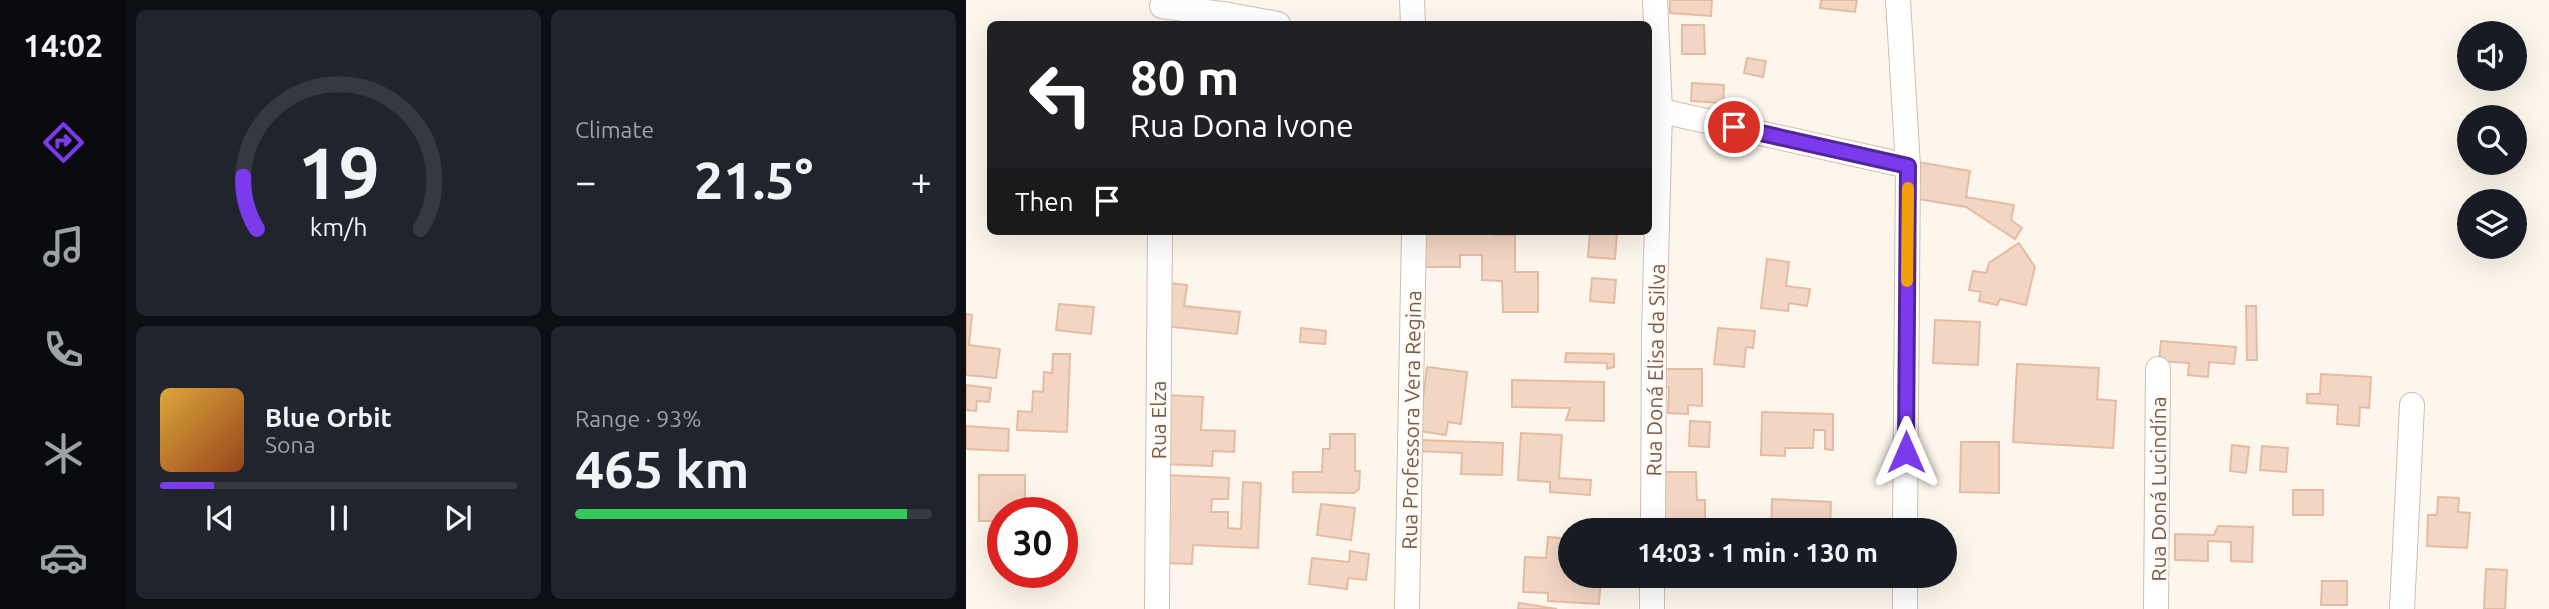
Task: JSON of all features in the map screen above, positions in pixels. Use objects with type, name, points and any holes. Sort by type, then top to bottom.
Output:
[{"type":"street","points":[[1412,0],[1413,21]]},
{"type":"street","name":"Rua Doná Elisa da Silva","points":[[1653,518],[1655,0]]},
{"type":"street","points":[[1898,0],[1908,166],[1905,518]]},
{"type":"street","points":[[1161,10],[1229,15],[1262,21]]},
{"type":"street","points":[[1654,110],[1908,166]]},
{"type":"street","name":"Rua Elza","points":[[1157,609],[1160,235]]},
{"type":"street","name":"Rua Professora Vera Regina","points":[[1407,609],[1414,235]]},
{"type":"street","name":"Rua Doná Lucindína","points":[[2156,609],[2158,369]]},
{"type":"street","points":[[2402,609],[2412,405]]},
{"type":"street","points":[[1652,588],[1652,609]]},
{"type":"street","points":[[1905,588],[1905,609]]},
{"type":"building","points":[[1670,0],[1712,0],[1711,16],[1670,13]]},
{"type":"building","points":[[1821,0],[1857,0],[1855,12],[1820,8]]},
{"type":"building","points":[[1682,25],[1704,25],[1705,54],[1682,54]]},
{"type":"building","points":[[1747,58],[1766,61],[1763,77],[1744,73]]},
{"type":"building","points":[[1692,83],[1724,85],[1723,103],[1691,101]]},
{"type":"building","points":[[1918,162],[1970,171],[1966,197],[2014,205],[2011,220],[2022,228],[2015,239],[1966,207],[1912,198]]},
{"type":"building","points":[[1417,235],[1515,235],[1515,272],[1538,272],[1538,312],[1503,312],[1502,281],[1482,280],[1482,255],[1460,255],[1460,267],[1417,267]]},
{"type":"building","points":[[1590,235],[1617,235],[1615,259],[1588,257]]},
{"type":"building","points":[[2019,243],[2035,267],[2026,305],[2000,299],[1997,305],[1979,301],[1981,292],[1969,290],[1973,271],[1986,273],[1989,263]]},
{"type":"building","points":[[1767,259],[1789,262],[1786,286],[1810,289],[1807,306],[1789,303],[1788,311],[1761,308]]},
{"type":"building","points":[[1592,278],[1616,280],[1614,303],[1590,301]]},
{"type":"building","points":[[1170,283],[1187,285],[1184,306],[1240,312],[1237,334],[1165,326]]},
{"type":"building","points":[[1059,304],[1094,307],[1091,334],[1056,330]]},
{"type":"building","points":[[2246,306],[2256,306],[2257,360],[2247,360]]},
{"type":"building","points":[[966,314],[972,315],[969,345],[1000,349],[996,378],[966,375]]},
{"type":"building","points":[[1935,320],[1980,322],[1978,365],[1933,363]]},
{"type":"building","points":[[1301,328],[1326,331],[1325,344],[1300,342]]},
{"type":"building","points":[[1718,328],[1755,331],[1753,348],[1746,347],[1744,367],[1714,364]]},
{"type":"building","points":[[2161,341],[2236,347],[2234,364],[2209,362],[2208,377],[2188,375],[2189,363],[2159,361]]},
{"type":"building","points":[[1566,353],[1614,354],[1614,367],[1607,369],[1607,363],[1565,362]]},
{"type":"building","points":[[1053,354],[1070,354],[1067,432],[1017,430],[1018,411],[1032,412],[1033,391],[1043,392],[1044,372],[1052,373]]},
{"type":"building","points":[[2017,364],[2099,368],[2097,399],[2116,401],[2113,448],[2013,442]]},
{"type":"building","points":[[1427,367],[1467,372],[1461,424],[1448,422],[1446,435],[1419,431]]},
{"type":"building","points":[[1663,369],[1702,369],[1702,406],[1688,405],[1688,414],[1668,413],[1669,387],[1663,387]]},
{"type":"building","points":[[2321,374],[2371,377],[2369,408],[2360,407],[2359,426],[2337,424],[2338,405],[2307,403],[2307,394],[2320,394]]},
{"type":"building","points":[[1512,380],[1604,382],[1604,421],[1566,420],[1570,408],[1512,407]]},
{"type":"building","points":[[966,385],[991,388],[989,402],[977,401],[976,411],[966,410]]},
{"type":"building","points":[[1166,395],[1203,397],[1201,430],[1235,431],[1234,452],[1213,451],[1212,466],[1163,464]]},
{"type":"building","points":[[1762,412],[1833,414],[1833,450],[1825,449],[1825,430],[1814,430],[1813,448],[1785,448],[1785,456],[1761,455]]},
{"type":"building","points":[[1690,421],[1710,422],[1709,447],[1689,446]]},
{"type":"building","points":[[966,426],[1009,429],[1008,451],[966,449]]},
{"type":"building","points":[[1521,433],[1562,435],[1559,478],[1591,480],[1590,495],[1550,492],[1550,482],[1518,480]]},
{"type":"building","points":[[1330,434],[1355,434],[1355,471],[1360,471],[1359,489],[1354,493],[1293,492],[1293,472],[1322,472],[1323,449],[1330,449]]},
{"type":"building","points":[[1419,440],[1503,443],[1502,475],[1461,474],[1462,453],[1418,451]]},
{"type":"building","points":[[1961,442],[1999,442],[1999,493],[1960,492]]},
{"type":"building","points":[[2232,445],[2249,447],[2246,473],[2230,471]]},
{"type":"building","points":[[2262,446],[2288,448],[2286,472],[2260,470]]},
{"type":"building","points":[[1661,472],[1696,472],[1697,500],[1705,500],[1705,518],[1661,518]]},
{"type":"building","points":[[979,475],[1025,475],[1025,497],[987,497],[987,521],[979,521]]},
{"type":"building","points":[[1166,475],[1229,478],[1228,499],[1212,499],[1211,512],[1228,512],[1228,528],[1241,529],[1243,482],[1261,483],[1258,548],[1193,545],[1192,564],[1163,563]]},
{"type":"building","points":[[2293,490],[2323,490],[2323,515],[2293,515]]},
{"type":"building","points":[[2438,497],[2459,498],[2458,512],[2470,513],[2467,548],[2427,546],[2428,515],[2437,515]]},
{"type":"building","points":[[1772,499],[1831,502],[1830,518],[1771,518]]},
{"type":"building","points":[[1321,504],[1355,508],[1351,540],[1317,535]]},
{"type":"building","points":[[2218,526],[2253,527],[2252,562],[2231,561],[2231,542],[2208,541],[2208,561],[2175,560],[2175,534],[2214,535]]},
{"type":"building","points":[[1548,537],[1558,538],[1558,588],[1600,588],[1599,604],[1548,601],[1548,593],[1523,592],[1525,557],[1546,558]]},
{"type":"building","points":[[1350,551],[1369,554],[1366,580],[1348,578],[1347,589],[1309,584],[1312,558],[1349,562]]},
{"type":"building","points":[[2486,569],[2507,570],[2505,609],[2484,609]]},
{"type":"building","points":[[2322,581],[2347,581],[2347,605],[2321,605]]},
{"type":"building","points":[[1519,603],[1557,609],[1518,609]]},
{"type":"slow traffic","points":[[1907,281],[1908,188]]},
{"type":"route","points":[[1734,127],[1908,166],[1906,452]]}]
